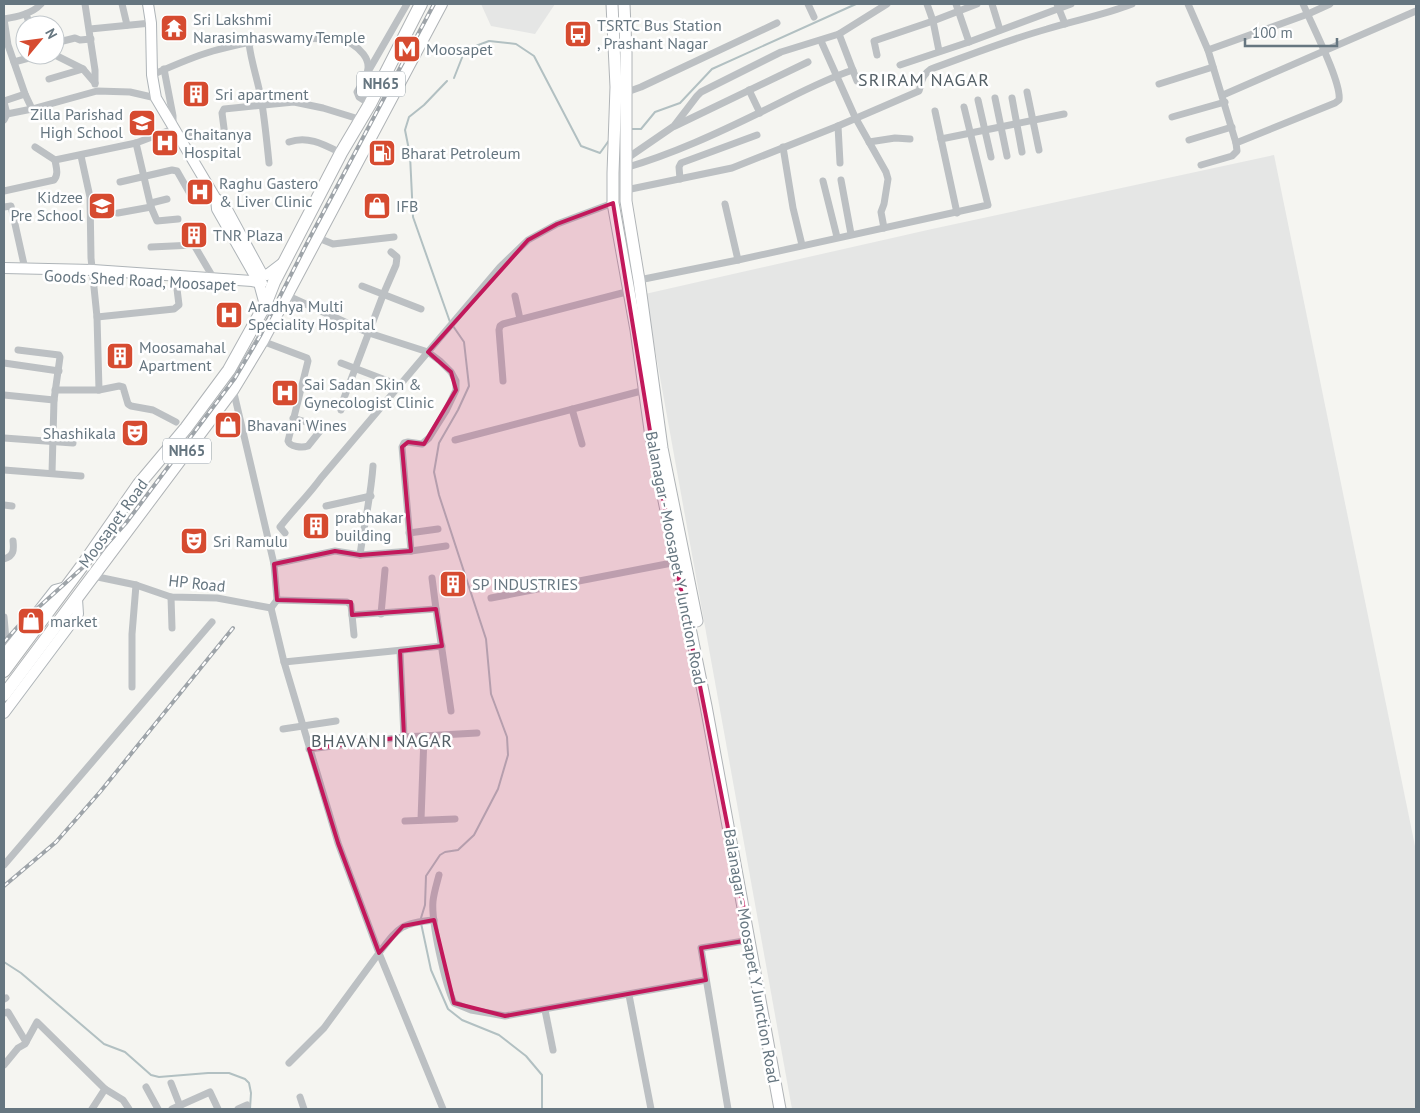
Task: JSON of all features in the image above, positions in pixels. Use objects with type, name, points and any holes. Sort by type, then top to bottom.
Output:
[{"type":"highway","name":"NH65","points":[[274,282],[341,153],[362,120],[421,4]]},
{"type":"highway","name":"NH65","points":[[286,295],[441,4]]},
{"type":"highway","points":[[299,235],[306,232],[318,235],[316,228],[306,219]]},
{"type":"highway","name":"Moosapet Road","points":[[66,587],[140,484],[186,428],[229,370],[265,305],[274,282]]},
{"type":"highway","name":"Moosapet Road","points":[[76,599],[233,389],[262,341],[286,295]]},
{"type":"highway","name":"NH65","points":[[4,671],[66,587]]},
{"type":"highway","name":"NH65","points":[[4,695],[76,599]]},
{"type":"main road","name":"Balanagar - Moosapet Y Junction Road","points":[[612,4],[621,119],[614,156],[613,203],[626,238],[630,291],[651,437],[706,706],[780,1109]]},
{"type":"main road","points":[[624,4],[627,92],[621,119],[625,160],[626,238],[639,280],[662,448],[749,891],[787,1109]]},
{"type":"street","points":[[32,109],[8,45],[4,19],[26,14],[41,4]]},
{"type":"street","points":[[85,4],[90,29],[96,88]]},
{"type":"street","points":[[122,4],[127,26]]},
{"type":"street","points":[[148,4],[151,23],[152,75],[156,98],[216,199],[217,209],[256,285]]},
{"type":"street","points":[[370,104],[359,97],[357,92],[407,4]]},
{"type":"street","points":[[808,4],[814,17]]},
{"type":"street","points":[[674,126],[701,92],[781,52],[822,41],[839,34],[887,4]]},
{"type":"street","points":[[927,4],[933,21],[939,52]]},
{"type":"street","points":[[877,55],[874,41],[933,21],[957,7],[977,4]]},
{"type":"street","points":[[992,4],[1000,30]]},
{"type":"street","points":[[900,64],[969,42],[1058,6],[1071,4]]},
{"type":"street","points":[[626,190],[732,168],[838,126],[919,91],[925,73],[931,69],[1002,43],[1098,16],[1132,4]]},
{"type":"street","points":[[1188,4],[1208,50],[1224,99],[1237,151],[1232,156],[1201,165]]},
{"type":"street","points":[[1236,143],[1336,103],[1339,100],[1339,90],[1324,50],[1303,4]]},
{"type":"street","points":[[1208,50],[1308,14],[1330,4]]},
{"type":"street","points":[[1058,6],[1065,24]]},
{"type":"street","points":[[957,7],[969,42]]},
{"type":"street","points":[[1172,117],[1224,99],[1324,50],[1415,10]]},
{"type":"street","points":[[90,29],[151,23]]},
{"type":"street","points":[[627,92],[777,23]]},
{"type":"street","points":[[839,34],[857,81]]},
{"type":"street","points":[[65,40],[75,38],[80,40],[91,38]]},
{"type":"street","points":[[152,75],[212,52],[249,43],[288,39],[334,40],[351,43],[364,54],[368,70]]},
{"type":"street","points":[[822,41],[855,118],[886,172],[888,179],[881,212],[884,228]]},
{"type":"street","points":[[249,43],[250,58],[255,70],[262,104],[269,163]]},
{"type":"street","points":[[65,60],[83,69],[96,88]]},
{"type":"street","points":[[625,160],[674,126],[808,62]]},
{"type":"street","points":[[1160,84],[1213,66]]},
{"type":"street","points":[[49,79],[83,69]]},
{"type":"street","points":[[164,69],[175,132]]},
{"type":"street","points":[[625,160],[669,154],[760,113],[836,75],[853,70]]},
{"type":"street","points":[[25,94],[4,102],[6,117],[96,88],[130,92],[156,98]]},
{"type":"street","points":[[749,90],[760,113]]},
{"type":"street","points":[[1027,92],[1040,150]]},
{"type":"street","points":[[995,98],[1007,156]]},
{"type":"street","points":[[1012,98],[1022,152]]},
{"type":"street","points":[[978,100],[991,157]]},
{"type":"street","points":[[35,147],[55,160],[81,156],[175,132],[225,136],[222,113],[224,109],[262,104],[294,102],[323,108],[362,120]]},
{"type":"street","points":[[639,280],[988,205],[964,106]]},
{"type":"street","points":[[935,111],[957,213]]},
{"type":"street","points":[[941,139],[1064,114]]},
{"type":"street","points":[[838,126],[840,163]]},
{"type":"street","points":[[1190,140],[1232,127]]},
{"type":"street","points":[[680,179],[679,166],[681,164],[757,134]]},
{"type":"street","points":[[870,142],[895,138],[910,139]]},
{"type":"street","points":[[289,142],[297,139],[320,142],[341,153]]},
{"type":"street","points":[[136,143],[143,176],[157,221],[178,219]]},
{"type":"street","points":[[783,147],[793,208],[802,245]]},
{"type":"street","points":[[81,156],[90,197],[91,258],[97,317],[99,390]]},
{"type":"street","points":[[4,191],[54,180],[57,177],[55,160]]},
{"type":"street","points":[[120,182],[172,170],[177,171],[193,199]]},
{"type":"street","points":[[841,180],[851,234]]},
{"type":"street","points":[[823,182],[837,237]]},
{"type":"street","points":[[118,213],[168,199]]},
{"type":"street","points":[[216,199],[223,202],[262,274],[267,275],[285,262]]},
{"type":"street","points":[[285,533],[280,527],[310,494],[321,478],[500,267],[528,240],[557,224],[613,203]]},
{"type":"street","points":[[725,204],[738,260]]},
{"type":"street","points":[[4,207],[10,206],[25,269]]},
{"type":"street","points":[[318,235],[333,244],[394,237]]},
{"type":"street","points":[[151,247],[194,245],[214,278]]},
{"type":"street","points":[[341,410],[383,294],[396,265],[397,257],[391,252]]},
{"type":"street","name":"Goods Shed Road, Moosapet","points":[[4,268],[214,278],[256,285]]},
{"type":"street","name":"Goods Shed Road, Moosapet","points":[[4,274],[93,273],[176,281],[256,285],[274,282]]},
{"type":"street","points":[[97,317],[174,309],[179,305],[176,281]]},
{"type":"street","name":"Goods Shed Road, Moosapet","points":[[256,285],[265,305]]},
{"type":"street","points":[[362,286],[421,309]]},
{"type":"street","points":[[503,381],[498,330],[500,326],[520,319],[630,291]]},
{"type":"street","points":[[286,295],[369,333],[428,352],[451,372],[456,381],[456,390],[446,411],[425,442],[418,444],[408,442],[404,443],[402,447],[411,551]]},
{"type":"street","points":[[515,296],[520,319]]},
{"type":"street","points":[[262,341],[308,358],[293,418],[289,444],[303,447],[308,446],[320,430],[319,426],[293,418]]},
{"type":"street","points":[[18,350],[60,355],[59,371],[54,390],[52,473]]},
{"type":"street","points":[[341,362],[388,381]]},
{"type":"street","points":[[4,363],[59,371]]},
{"type":"street","points":[[54,390],[99,390],[123,387],[128,404],[131,406],[153,410],[176,422]]},
{"type":"street","points":[[233,389],[274,564],[277,600],[271,608],[309,749],[338,843],[379,954],[443,1109]]},
{"type":"street","points":[[455,440],[645,390]]},
{"type":"street","points":[[4,395],[54,400]]},
{"type":"street","points":[[572,409],[582,444]]},
{"type":"street","points":[[4,438],[73,443]]},
{"type":"street","points":[[360,555],[365,518],[371,496],[373,466]]},
{"type":"street","points":[[4,470],[81,476]]},
{"type":"street","points":[[326,506],[371,496]]},
{"type":"street","points":[[4,505],[12,506]]},
{"type":"street","points":[[409,533],[438,529]]},
{"type":"street","points":[[4,559],[11,556],[14,551],[13,541]]},
{"type":"street","points":[[274,564],[335,551],[360,555],[446,546]]},
{"type":"street","points":[[491,598],[677,562]]},
{"type":"street","points":[[381,614],[385,570]]},
{"type":"street","name":"HP Road","points":[[93,576],[136,585],[172,597],[216,598],[271,608]]},
{"type":"street","points":[[432,578],[451,710]]},
{"type":"street","points":[[132,687],[132,634],[136,585]]},
{"type":"street","points":[[5,653],[55,590],[66,587]]},
{"type":"street","points":[[172,597],[172,628]]},
{"type":"street","points":[[4,713],[78,614],[76,599]]},
{"type":"street","points":[[277,600],[347,602],[351,605],[354,635]]},
{"type":"street","points":[[352,616],[436,609]]},
{"type":"street","points":[[4,617],[5,653]]},
{"type":"street","points":[[4,866],[212,622]]},
{"type":"street","points":[[284,662],[442,646]]},
{"type":"street","points":[[400,651],[404,737]]},
{"type":"street","points":[[283,729],[336,720]]},
{"type":"street","points":[[309,749],[404,737],[477,733]]},
{"type":"street","points":[[421,820],[424,736]]},
{"type":"street","points":[[405,821],[455,819]]},
{"type":"street","points":[[439,875],[433,902],[434,920],[448,991],[454,1003],[471,1010],[505,1016],[706,980]]},
{"type":"street","points":[[289,1063],[324,1028],[396,931],[412,922],[434,920]]},
{"type":"street","points":[[728,1109],[701,948],[750,940]]},
{"type":"street","points":[[629,995],[651,1109]]},
{"type":"street","points":[[545,1010],[552,1050]]},
{"type":"street","points":[[4,1013],[8,1012],[26,1042]]},
{"type":"street","points":[[4,1065],[26,1042],[36,1022],[39,1023],[105,1089],[125,1102],[129,1109]]},
{"type":"street","points":[[171,1083],[176,1108],[210,1092],[218,1109]]},
{"type":"street","points":[[146,1087],[158,1109]]},
{"type":"street","points":[[92,1109],[105,1089]]},
{"type":"street","points":[[300,1097],[304,1109]]},
{"type":"street","points":[[120,1109],[125,1102]]},
{"type":"street","points":[[238,1109],[248,1105]]},
{"type":"highlighted area","points":[[613,203],[651,437],[750,940],[701,948],[706,980],[505,1016],[454,1003],[434,920],[403,926],[379,953],[338,843],[309,749],[404,737],[400,651],[442,646],[436,609],[352,615],[351,602],[277,600],[274,564],[335,551],[360,555],[411,551],[402,447],[408,442],[424,444],[456,390],[451,372],[428,352],[528,240],[557,224]]},
{"type":"shaded area","points":[[481,4],[555,4],[535,34],[491,26]]},
{"type":"shaded area","points":[[1274,155],[1416,851],[1416,1109],[792,1109],[645,294],[932,229]]},
{"type":"waterway","points":[[629,129],[641,129],[655,112],[680,103],[712,69],[856,4]]},
{"type":"waterway","points":[[454,78],[465,50],[489,41],[516,44],[534,56],[581,146],[600,153],[610,139]]},
{"type":"waterway","points":[[447,81],[424,105],[409,117],[405,130],[410,155],[413,217],[450,322]]},
{"type":"waterway","points":[[421,918],[425,905],[426,876],[440,855],[445,852],[458,850],[474,835],[498,789],[508,755],[507,737],[491,694],[486,639],[439,495],[434,472],[439,443],[469,386],[464,342],[453,326]]},
{"type":"waterway","points":[[421,923],[431,970],[448,1009],[462,1020],[499,1035],[526,1056],[542,1075],[542,1109]]},
{"type":"waterway","points":[[4,962],[21,973],[104,1044],[125,1052],[151,1075],[159,1077],[229,1073],[245,1079],[249,1083],[251,1093],[250,1109]]},
{"type":"railway","points":[[4,642],[21,623],[100,552],[126,523],[235,378],[260,336],[307,243],[434,4]]},
{"type":"railway","points":[[4,886],[56,842],[100,792],[233,628]]},
{"type":"place","name":"Sri Lakshmi Narasimhaswamy Temple","points":[[174,28]]},
{"type":"place","name":"TSRTC Bus Station , Prashant Nagar","points":[[578,34]]},
{"type":"place","name":"Moosapet","points":[[407,49]]},
{"type":"place","name":"Sri apartment","points":[[196,94]]},
{"type":"place","name":"Zilla Parishad High School","points":[[142,123]]},
{"type":"place","name":"Chaitanya Hospital","points":[[165,143]]},
{"type":"place","name":"Bharat Petroleum","points":[[382,153]]},
{"type":"place","name":"Raghu Gastero & Liver Clinic","points":[[200,192]]},
{"type":"place","name":"Kidzee Pre School","points":[[102,206]]},
{"type":"place","name":"IFB","points":[[377,206]]},
{"type":"place","name":"TNR Plaza","points":[[194,235]]},
{"type":"place","name":"Aradhya Multi Speciality Hospital","points":[[229,315]]},
{"type":"place","name":"Moosamahal Apartment","points":[[120,356]]},
{"type":"place","name":"Sai Sadan Skin & Gynecologist Clinic","points":[[285,393]]},
{"type":"place","name":"Bhavani Wines","points":[[228,425]]},
{"type":"place","name":"Shashikala","points":[[135,433]]},
{"type":"place","name":"prabhakar building","points":[[316,526]]},
{"type":"place","name":"Sri Ramulu","points":[[194,541]]},
{"type":"place","name":"SP INDUSTRIES","points":[[453,584]]},
{"type":"place","name":"market","points":[[31,621]]},
{"type":"district","name":"SRIRAM NAGAR","points":[[924,80]]},
{"type":"district","name":"BHAVANI NAGAR","points":[[382,741]]}]
